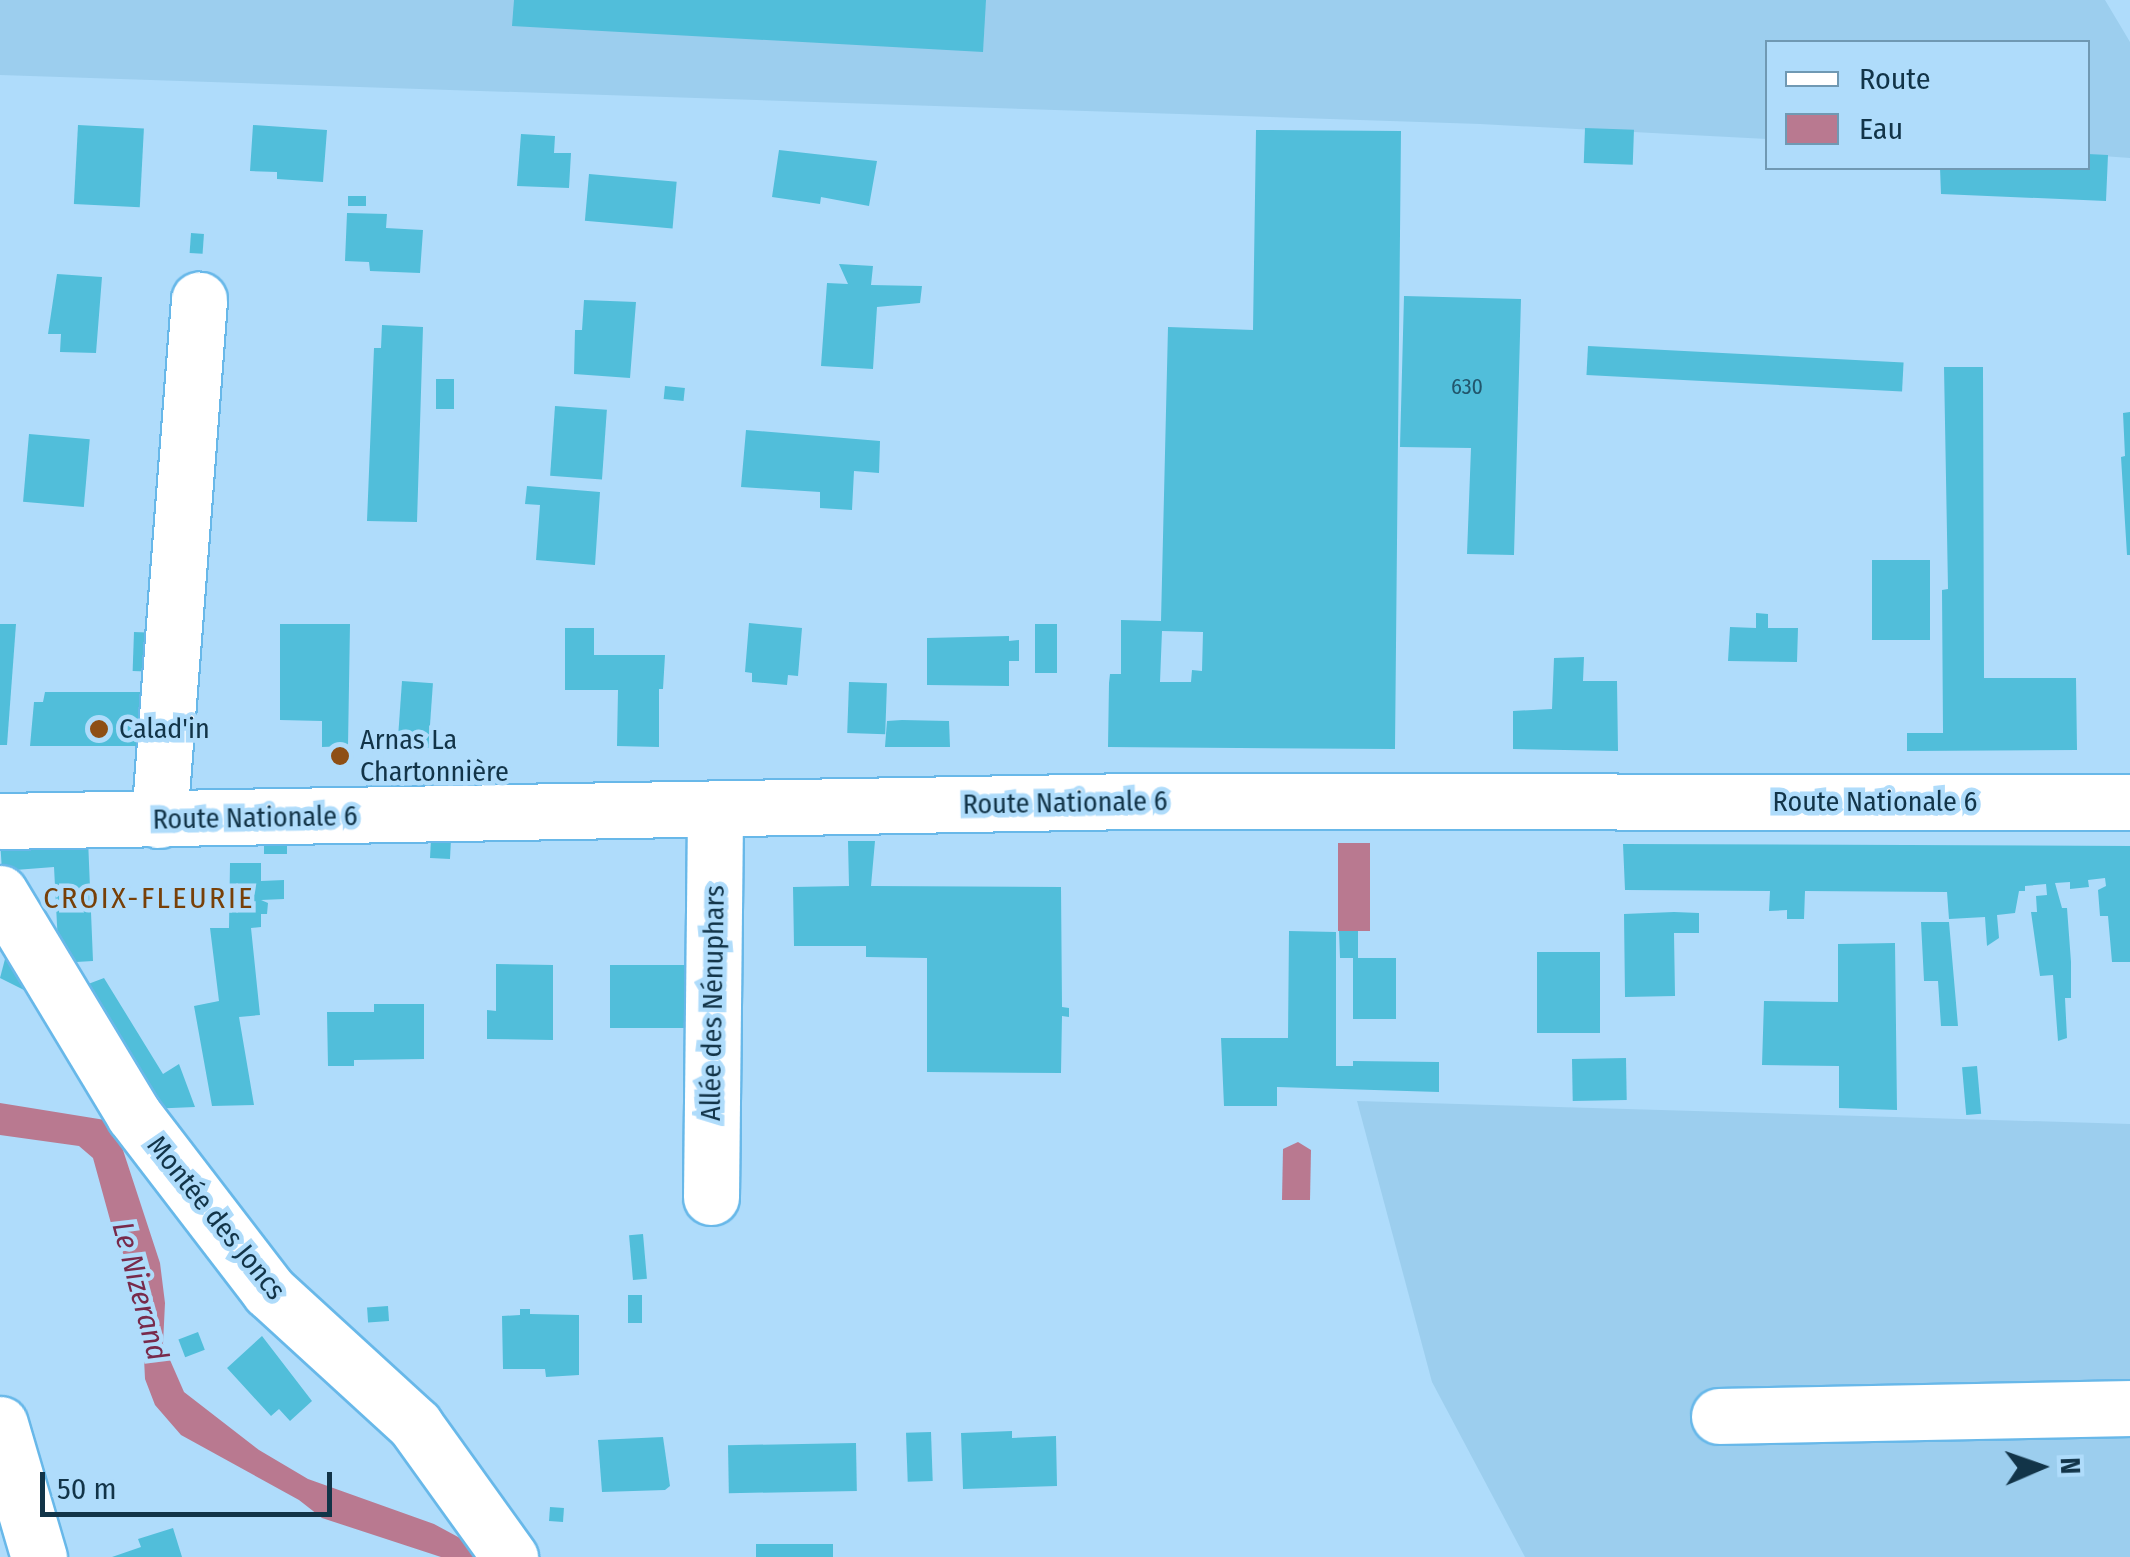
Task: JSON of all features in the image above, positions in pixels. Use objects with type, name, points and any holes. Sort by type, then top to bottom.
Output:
[{"type":"main road","points":[[159,820],[199,300]]},
{"type":"main road","name":"Route Nationale 6","points":[[0,821],[1133,801],[2130,802]]},
{"type":"main road","name":"Allée des Nénuphars","points":[[711,1197],[715,809]]},
{"type":"main road","name":"Montée des Joncs","points":[[0,893],[134,1114],[269,1291],[415,1425],[510,1557]]},
{"type":"main road","points":[[1719,1416],[2130,1408]]},
{"type":"main road","points":[[0,1424],[39,1557]]},
{"type":"shaded area","points":[[0,0],[2105,0],[2130,42],[2130,158],[2090,155],[2090,40],[1765,40],[1765,139],[1480,124],[0,75]]},
{"type":"shaded area","points":[[1357,1101],[2130,1124],[2130,1557],[1525,1557],[1432,1382]]},
{"type":"water","points":[[1338,843],[1370,843],[1370,931],[1338,931]]},
{"type":"water","name":"Le Nizerand","points":[[0,1103],[105,1120],[121,1144],[160,1263],[165,1303],[163,1344],[184,1392],[259,1450],[308,1479],[434,1524],[471,1544],[483,1557],[441,1557],[322,1518],[299,1500],[181,1435],[155,1405],[145,1379],[141,1296],[112,1227],[93,1158],[79,1146],[0,1135]]},
{"type":"water","points":[[1298,1142],[1311,1150],[1310,1200],[1282,1200],[1283,1149]]},
{"type":"building","points":[[514,0],[986,0],[983,52],[512,26]]},
{"type":"building","points":[[78,125],[144,128],[140,207],[74,204]]},
{"type":"building","points":[[253,125],[327,130],[323,182],[277,179],[277,172],[250,171]]},
{"type":"building","points":[[1585,128],[1634,130],[1633,165],[1584,163]]},
{"type":"building","points":[[1256,130],[1401,131],[1395,749],[1108,747],[1109,683],[1110,674],[1121,674],[1121,620],[1161,621],[1168,327],[1253,330]],"holes":[[[1162,631],[1203,632],[1202,671],[1192,670],[1191,682],[1160,682]]]},
{"type":"building","points":[[521,134],[555,136],[554,153],[571,153],[569,188],[517,186]]},
{"type":"building","points":[[779,150],[877,161],[869,206],[821,197],[820,204],[772,197]]},
{"type":"building","points":[[2090,154],[2108,155],[2106,201],[1941,194],[1940,170],[2090,170]]},
{"type":"building","points":[[589,174],[677,182],[673,228],[585,221]]},
{"type":"building","points":[[348,196],[366,196],[366,206],[348,206]]},
{"type":"building","points":[[347,213],[387,214],[386,228],[423,230],[420,273],[370,271],[369,262],[345,261]]},
{"type":"building","points":[[191,233],[204,234],[203,254],[190,253]]},
{"type":"building","points":[[839,264],[873,266],[871,285],[922,286],[920,303],[877,307],[873,369],[821,366],[827,283],[848,284]]},
{"type":"building","points":[[57,274],[102,277],[96,353],[60,352],[61,334],[48,334]]},
{"type":"building","points":[[1404,296],[1521,299],[1514,555],[1467,554],[1471,448],[1400,447]]},
{"type":"building","points":[[584,300],[636,302],[630,378],[574,374],[575,330],[582,330]]},
{"type":"building","points":[[382,325],[423,327],[417,522],[367,521],[374,348],[381,348]]},
{"type":"building","points":[[1588,346],[1904,363],[1902,391],[1586,375]]},
{"type":"building","points":[[1944,367],[1983,367],[1984,678],[2076,678],[2077,750],[1907,751],[1907,733],[1943,733],[1942,590],[1948,589]]},
{"type":"building","points":[[436,379],[454,379],[454,409],[436,409]]},
{"type":"building","points":[[665,386],[685,388],[684,401],[664,399]]},
{"type":"building","points":[[555,406],[607,410],[602,479],[550,476]]},
{"type":"building","points":[[2130,412],[2127,555],[2121,457],[2125,456],[2123,413]]},
{"type":"building","points":[[746,430],[880,441],[879,473],[854,471],[852,510],[820,508],[820,492],[741,487]]},
{"type":"building","points":[[29,434],[90,439],[84,507],[23,502]]},
{"type":"building","points":[[527,486],[600,492],[595,565],[536,560],[540,505],[525,504]]},
{"type":"building","points":[[1872,560],[1930,560],[1930,640],[1872,640]]},
{"type":"building","points":[[1756,613],[1768,614],[1768,628],[1798,628],[1797,662],[1728,661],[1730,627],[1756,628]]},
{"type":"building","points":[[749,623],[802,628],[798,676],[788,675],[787,685],[752,682],[752,673],[745,672]]},
{"type":"building","points":[[0,624],[16,624],[7,745],[0,745]]},
{"type":"building","points":[[280,624],[350,624],[348,746],[322,747],[322,721],[280,720]]},
{"type":"building","points":[[1035,624],[1057,624],[1057,673],[1035,673]]},
{"type":"building","points":[[565,628],[594,628],[594,655],[665,655],[663,689],[659,689],[659,747],[617,746],[618,690],[565,690]]},
{"type":"building","points":[[134,632],[160,633],[159,672],[133,671]]},
{"type":"building","points":[[1009,636],[1009,641],[1019,640],[1019,661],[1009,661],[1009,686],[927,685],[927,638]]},
{"type":"building","points":[[1584,657],[1583,681],[1617,681],[1618,751],[1513,749],[1513,711],[1552,709],[1554,658]]},
{"type":"building","points":[[402,681],[433,683],[428,748],[397,746]]},
{"type":"building","points":[[849,682],[887,683],[885,734],[847,733]]},
{"type":"building","points":[[45,692],[157,692],[152,746],[30,746],[34,702],[43,702]]},
{"type":"building","points":[[887,721],[949,721],[950,747],[885,747]]},
{"type":"building","points":[[88,839],[93,961],[59,963],[54,867],[2,871],[0,840]]},
{"type":"building","points":[[264,839],[287,839],[287,854],[264,854]]},
{"type":"building","points":[[431,839],[451,840],[450,859],[430,858]]},
{"type":"building","points":[[848,841],[875,841],[871,886],[1061,887],[1062,1007],[1069,1008],[1069,1017],[1062,1016],[1061,1073],[927,1072],[927,958],[866,957],[866,946],[794,946],[793,887],[849,886]]},
{"type":"building","points":[[1623,844],[2130,846],[2130,962],[2112,962],[2108,916],[2100,916],[2098,890],[2106,886],[2105,878],[2088,880],[2089,887],[2070,889],[2070,882],[2055,883],[2062,908],[2067,908],[2071,962],[2071,998],[2065,998],[2067,1038],[2058,1041],[2053,975],[2040,976],[2031,912],[2037,912],[2036,896],[2047,895],[2046,884],[2025,886],[2025,891],[2019,891],[2015,913],[1997,915],[1999,938],[1987,946],[1985,917],[1949,919],[1947,892],[1805,891],[1804,919],[1787,919],[1787,910],[1769,911],[1770,891],[1625,890]]},
{"type":"building","points":[[230,863],[261,863],[261,881],[284,880],[284,899],[261,900],[268,903],[267,914],[261,914],[261,927],[251,928],[260,1015],[239,1017],[254,1105],[212,1106],[194,1006],[219,1001],[210,928],[229,928]]},
{"type":"building","points":[[1699,913],[1699,933],[1674,933],[1675,996],[1625,997],[1624,914]]},
{"type":"building","points":[[1921,922],[1949,922],[1958,1026],[1941,1026],[1938,981],[1924,981]]},
{"type":"building","points":[[1289,931],[1336,932],[1336,1066],[1353,1066],[1353,1061],[1439,1062],[1439,1092],[1277,1087],[1277,1106],[1224,1106],[1221,1038],[1288,1038]]},
{"type":"building","points":[[1339,931],[1358,931],[1358,958],[1396,958],[1396,1019],[1353,1019],[1353,958],[1340,958]]},
{"type":"building","points":[[1895,943],[1897,1110],[1839,1108],[1839,1066],[1762,1065],[1764,1001],[1838,1002],[1838,944]]},
{"type":"building","points":[[1537,952],[1600,952],[1600,1033],[1537,1033]]},
{"type":"building","points":[[27,958],[52,1004],[0,978],[5,959]]},
{"type":"building","points":[[496,964],[553,965],[553,1040],[487,1039],[487,1010],[496,1011]]},
{"type":"building","points":[[610,965],[685,965],[685,1028],[610,1028]]},
{"type":"building","points":[[104,978],[163,1074],[179,1064],[195,1107],[148,1109],[75,989]]},
{"type":"building","points":[[374,1004],[424,1004],[424,1059],[354,1060],[354,1066],[328,1066],[327,1012],[374,1012]]},
{"type":"building","points":[[1626,1058],[1627,1100],[1573,1101],[1572,1059]]},
{"type":"building","points":[[1977,1066],[1981,1114],[1966,1115],[1962,1067]]},
{"type":"building","points":[[643,1234],[647,1279],[633,1280],[629,1235]]},
{"type":"building","points":[[628,1295],[642,1295],[642,1323],[628,1323]]},
{"type":"building","points":[[388,1306],[389,1321],[368,1322],[367,1307]]},
{"type":"building","points":[[520,1309],[530,1309],[530,1314],[579,1315],[579,1375],[546,1377],[545,1369],[503,1369],[502,1316],[520,1315]]},
{"type":"building","points":[[198,1332],[205,1350],[185,1357],[178,1340]]},
{"type":"building","points":[[262,1336],[312,1401],[290,1421],[279,1409],[271,1416],[227,1368]]},
{"type":"building","points":[[1012,1431],[1012,1438],[1056,1436],[1057,1486],[963,1489],[961,1433]]},
{"type":"building","points":[[931,1432],[933,1481],[908,1482],[906,1433]]},
{"type":"building","points":[[663,1437],[670,1486],[665,1490],[602,1492],[598,1440]]},
{"type":"building","points":[[856,1443],[857,1491],[729,1493],[728,1445]]},
{"type":"building","points":[[550,1507],[564,1508],[563,1522],[549,1521]]},
{"type":"building","points":[[173,1528],[182,1557],[112,1557],[141,1547],[138,1539]]},
{"type":"building","points":[[756,1544],[833,1544],[833,1557],[756,1557]]},
{"type":"place","name":"Calad'in","points":[[99,729]]},
{"type":"place","name":"Arnas La Chartonnière","points":[[340,756]]},
{"type":"district","name":"CROIX-FLEURIE","points":[[149,898]]}]
